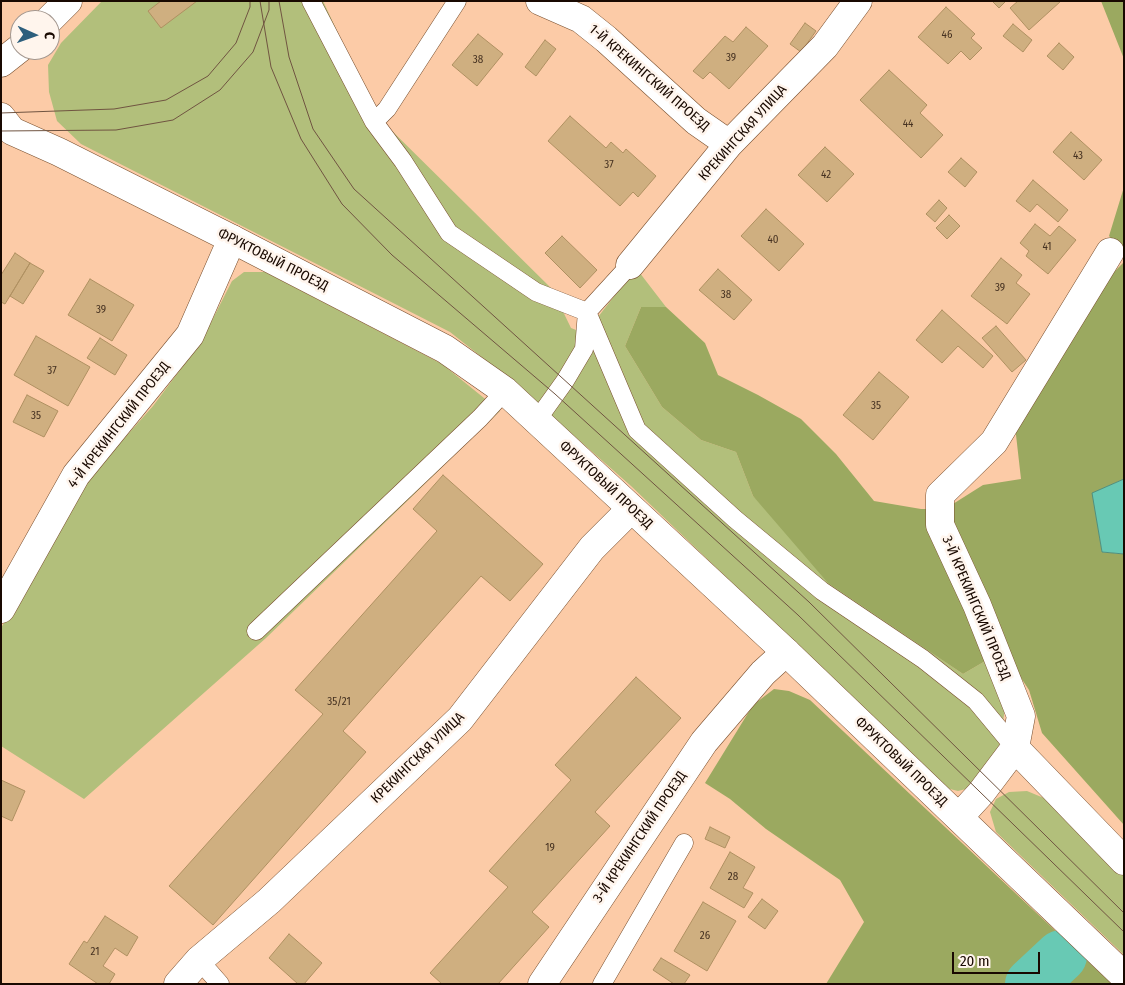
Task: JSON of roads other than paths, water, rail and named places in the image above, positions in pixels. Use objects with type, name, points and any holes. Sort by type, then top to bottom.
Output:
[{"type":"street","points":[[59,10],[68,1]]},
{"type":"street","name":"1-Й КРЕКИНГСКИЙ ПРОЕЗД","points":[[540,1],[581,19],[606,39],[696,121],[729,144]]},
{"type":"street","name":"КРЕКИНГСКАЯ УЛИЦА","points":[[630,265],[729,144],[825,46],[858,1]]},
{"type":"street","name":"ФРУКТОВЫЙ ПРОЕЗД","points":[[1,116],[12,131],[59,152],[232,239],[445,349],[505,391],[786,652],[1124,976]]},
{"type":"street","name":"4-Й КРЕКИНГСКИЙ ПРОЕЗД","points":[[1,609],[76,475],[190,335],[232,239]]},
{"type":"street","name":"3-Й КРЕКИНГСКИЙ ПРОЕЗД","points":[[959,817],[981,793],[1014,748],[1021,716],[977,605],[940,525],[940,495],[994,442],[1110,252]]},
{"type":"street","name":"КРЕКИНГСКАЯ УЛИЦА","points":[[178,984],[199,960],[269,901],[460,719],[592,548],[631,508]]},
{"type":"street","name":"3-Й КРЕКИНГСКИЙ ПРОЕЗД","points":[[542,984],[704,742],[763,672],[786,652]]},
{"type":"street","points":[[1014,748],[1124,861]]},
{"type":"lane","points":[[310,1],[374,122],[403,161],[449,233],[536,292],[587,312],[637,430],[735,519],[822,591],[923,659],[976,701],[1014,748]]},
{"type":"lane","points":[[374,122],[387,110],[458,1]]},
{"type":"lane","points":[[537,420],[565,381],[584,349],[587,312],[630,265]]},
{"type":"lane","points":[[256,631],[480,418],[505,391]]},
{"type":"lane","points":[[602,984],[684,843]]},
{"type":"lane","points":[[199,960],[220,984]]},
{"type":"water","points":[[1124,479],[1124,554],[1102,552],[1092,493]]},
{"type":"waterway","points":[[1031,984],[1061,956]]},
{"type":"tram line","points":[[1,113],[114,109],[166,100],[208,76],[236,43],[250,7],[250,1]]},
{"type":"tram line","points":[[260,1],[271,67],[301,139],[342,204],[392,255],[555,394],[798,615],[1124,932]]},
{"type":"tram line","points":[[1,131],[116,130],[173,120],[220,90],[253,52],[269,10],[269,1]]},
{"type":"tram line","points":[[279,1],[289,57],[313,129],[354,189],[809,602],[1124,913]]}]
